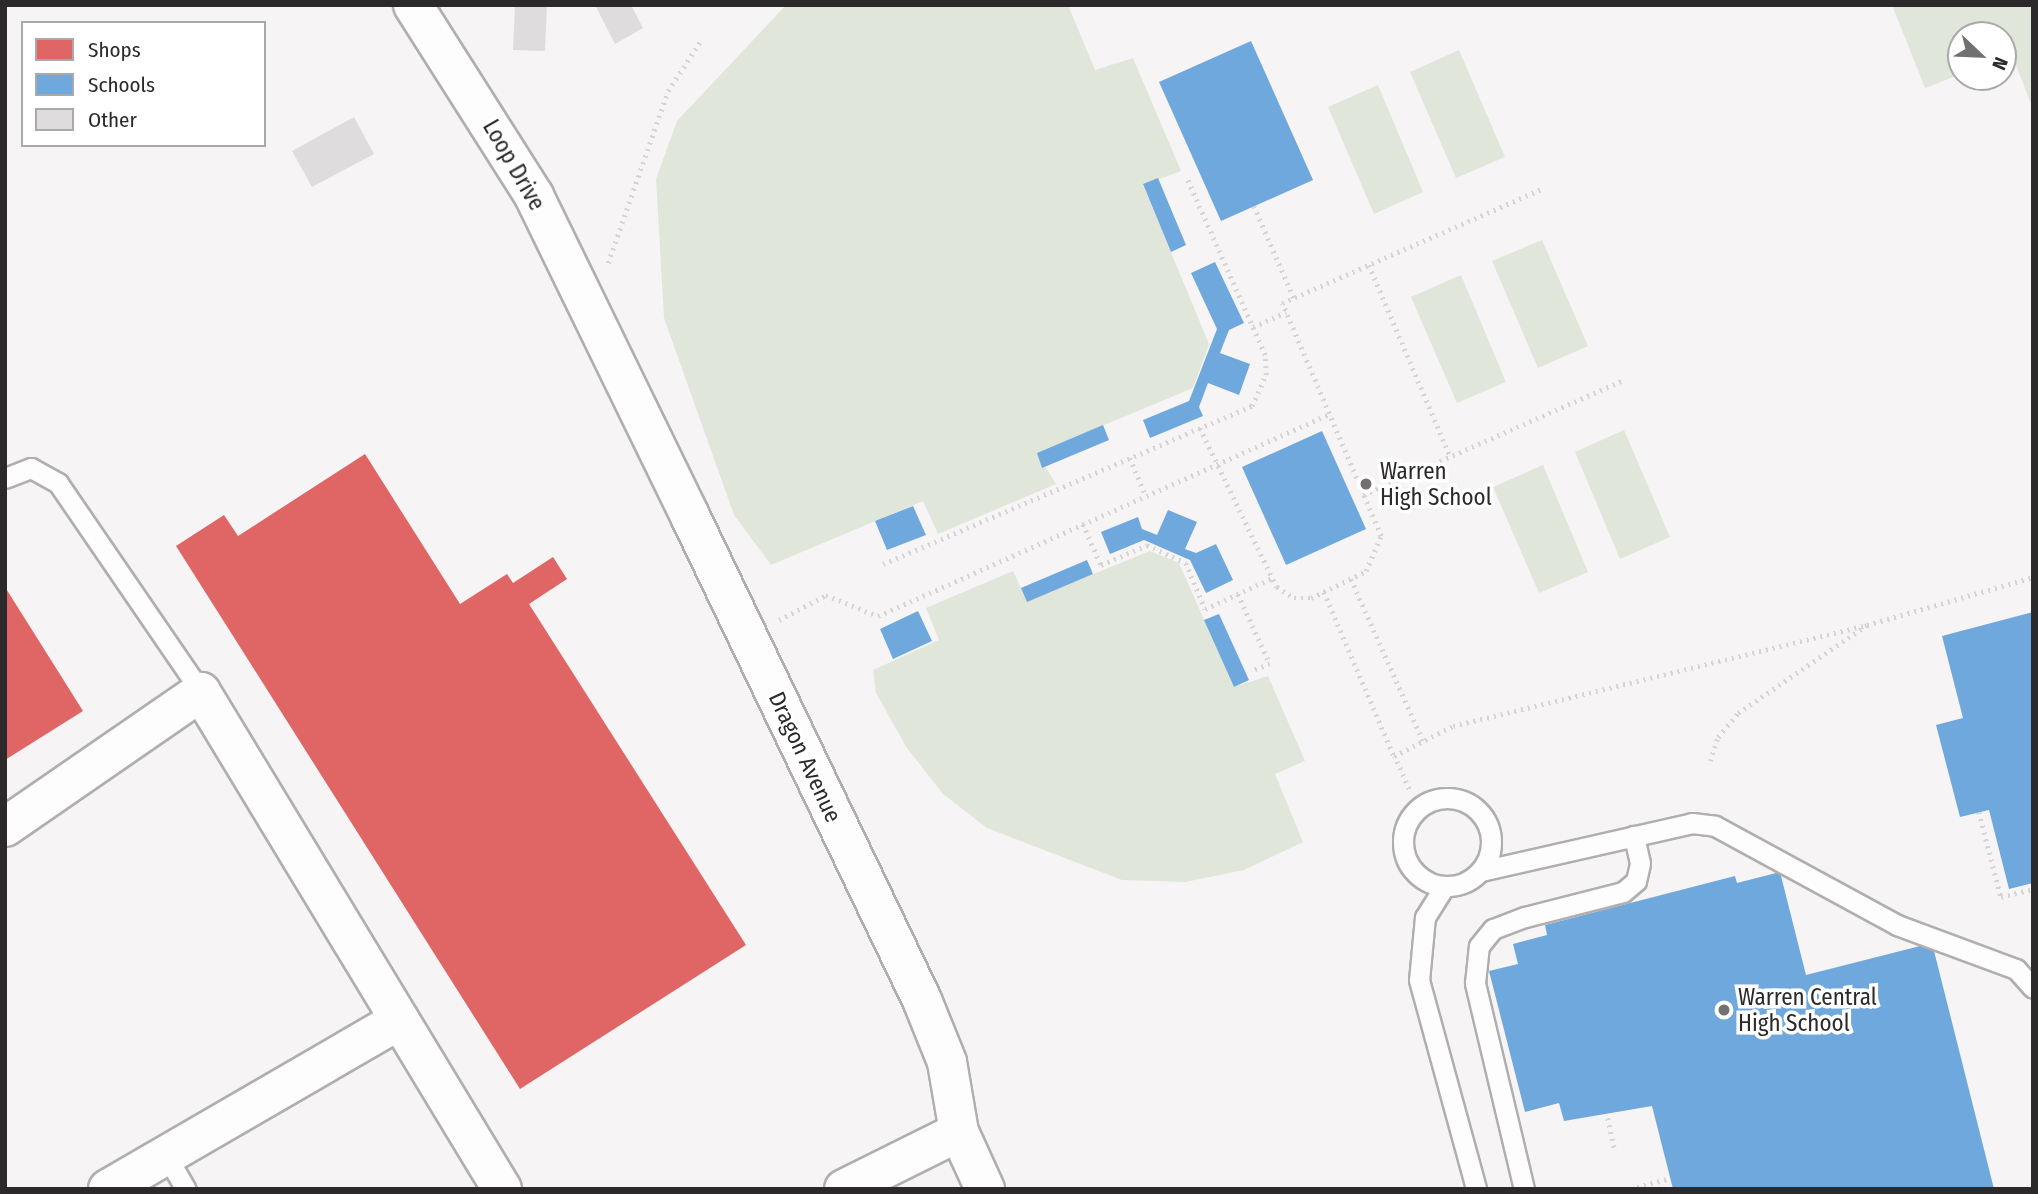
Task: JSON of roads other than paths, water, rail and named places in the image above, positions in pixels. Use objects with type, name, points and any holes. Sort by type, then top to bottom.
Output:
[{"type":"street","name":"Loop Drive","points":[[413,5],[514,159],[599,333]]},
{"type":"street","name":"Dragon Avenue","points":[[599,333],[922,1000],[947,1062],[959,1132],[985,1189]]},
{"type":"street","points":[[5,827],[201,692],[502,1189]]},
{"type":"street","points":[[108,1189],[400,1020]]},
{"type":"street","points":[[844,1189],[959,1132]]},
{"type":"lane","points":[[5,478],[31,468],[58,483],[201,692]]},
{"type":"lane","points":[[1444,887],[1418,876],[1404,852],[1406,823],[1426,803],[1456,798],[1482,813],[1492,842],[1481,871]]},
{"type":"lane","points":[[1476,1189],[1419,980],[1425,917],[1444,887],[1481,871],[1692,823],[1714,826],[1898,925],[2016,969],[2033,988]]},
{"type":"lane","points":[[1524,1189],[1475,983],[1479,946],[1493,929],[1525,917],[1623,892],[1636,881],[1640,863],[1634,836]]},
{"type":"lane","points":[[166,1155],[186,1189]]},
{"type":"place","name":"Warren High School","points":[[1366,484]]},
{"type":"place","name":"Warren Central High School","points":[[1724,1010]]}]
